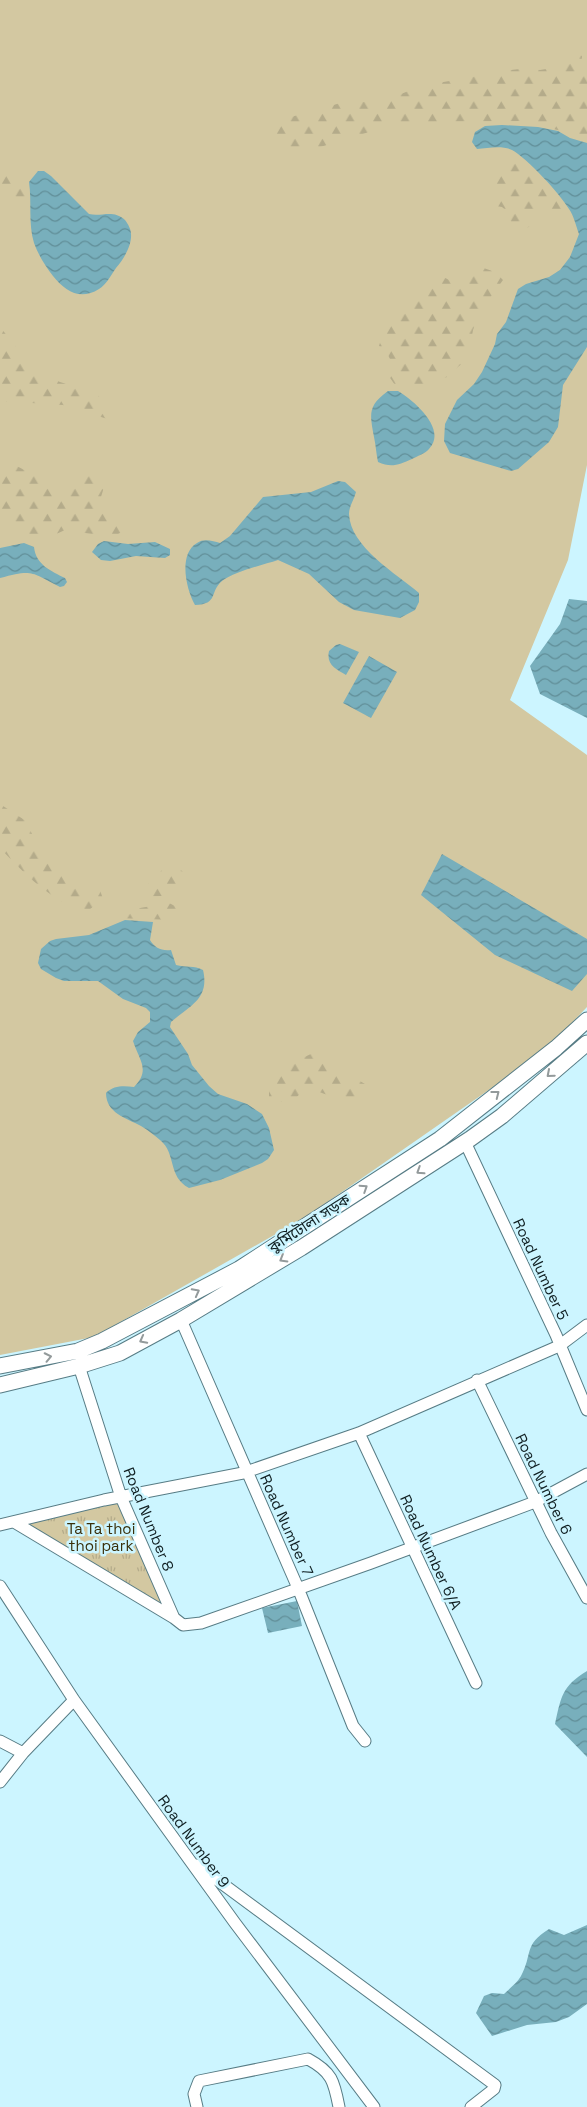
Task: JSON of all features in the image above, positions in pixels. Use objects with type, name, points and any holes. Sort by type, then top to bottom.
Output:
[{"type":"main road","name":"কুর্মিটোলা সড়ক","points":[[0,1366],[78,1351],[120,1332],[239,1269],[440,1139],[556,1048],[587,1020]]},
{"type":"main road","name":"কুর্মিটোলা সড়ক","points":[[0,1385],[79,1366],[120,1353],[181,1320],[301,1248],[465,1142],[502,1116],[586,1045]]},
{"type":"street","name":"Road Number 5","points":[[465,1142],[587,1410]]},
{"type":"street","name":"Road Number 7","points":[[181,1320],[298,1588],[353,1726],[365,1742]]},
{"type":"street","points":[[0,1526],[121,1497],[247,1471],[359,1433],[477,1380],[559,1346],[587,1325]]},
{"type":"street","name":"Road Number 8","points":[[79,1366],[121,1497],[174,1618]]},
{"type":"street","name":"Road Number 6","points":[[477,1380],[535,1502],[587,1598]]},
{"type":"street","name":"Road Number 6/A","points":[[359,1433],[476,1683]]},
{"type":"street","points":[[14,1522],[183,1625],[201,1623],[412,1548],[535,1502],[587,1474]]},
{"type":"street","name":"Road Number 9","points":[[0,1586],[74,1700],[189,1859],[374,2107]]},
{"type":"street","points":[[0,1782],[23,1753],[74,1700]]},
{"type":"street","points":[[0,1741],[23,1753]]},
{"type":"street","points":[[189,1859],[495,2085],[494,2089],[471,2107]]},
{"type":"street","points":[[197,2107],[194,2094],[199,2081],[308,2058],[330,2074],[335,2085],[339,2107]]},
{"type":"green space","points":[[0,0],[587,0],[587,465],[568,560],[510,700],[587,755],[587,1007],[545,1051],[306,1217],[94,1337],[0,1355]]},
{"type":"green space","points":[[572,50],[582,56],[581,68],[587,75],[587,137],[520,121],[429,122],[395,124],[317,148],[288,147],[264,130],[291,117],[344,102],[368,102],[396,96],[421,86],[511,70],[528,68],[540,70],[558,67]]},
{"type":"green space","points":[[513,158],[528,167],[546,185],[564,205],[563,211],[544,212],[528,228],[524,229],[516,227],[510,220],[509,213],[502,207],[496,206],[495,197],[498,188],[488,181],[489,176],[508,168]]},
{"type":"green space","points":[[0,169],[27,175],[25,186],[27,205],[22,215],[0,194]]},
{"type":"green space","points":[[478,266],[495,272],[503,280],[480,312],[473,330],[468,358],[447,377],[425,385],[406,388],[395,385],[386,372],[390,359],[387,353],[379,346],[383,333],[398,312],[406,309],[435,279],[443,277],[456,283]]},
{"type":"green space","points":[[0,327],[35,370],[60,382],[95,393],[110,406],[117,422],[63,405],[0,401]]},
{"type":"green space","points":[[0,460],[11,463],[47,482],[62,487],[75,484],[94,472],[105,484],[100,500],[106,510],[126,530],[112,537],[65,530],[43,540],[7,525],[0,526]]},
{"type":"green space","points":[[0,804],[26,821],[43,849],[59,867],[84,888],[99,887],[103,899],[85,913],[59,900],[29,877],[0,848]]},
{"type":"green space","points":[[167,865],[178,868],[185,874],[188,881],[184,887],[174,894],[139,897],[145,887]]},
{"type":"green space","points":[[169,903],[181,909],[176,920],[115,918],[128,908]]},
{"type":"green space","points":[[315,1052],[322,1052],[346,1073],[365,1084],[367,1097],[335,1097],[305,1086],[298,1096],[290,1101],[269,1101],[269,1089],[290,1064]]},
{"type":"green space","name":"Ta Ta thoi thoi park","points":[[118,1501],[167,1611],[23,1524]]},
{"type":"water","points":[[485,126],[538,127],[558,131],[570,138],[587,143],[587,347],[563,385],[558,427],[549,442],[518,469],[511,471],[450,453],[444,441],[445,424],[457,400],[474,384],[482,372],[495,344],[497,334],[506,322],[518,289],[526,284],[549,277],[560,270],[570,257],[579,234],[565,202],[526,160],[508,148],[477,149],[472,142],[475,132]]},
{"type":"water","points":[[38,171],[44,171],[51,176],[89,214],[116,215],[125,220],[129,227],[131,239],[124,257],[104,285],[92,293],[73,293],[63,286],[47,268],[34,243],[31,228],[29,182]]},
{"type":"water","points":[[388,391],[398,391],[412,401],[426,416],[434,433],[434,441],[429,449],[403,463],[395,465],[378,462],[371,417],[376,401]]},
{"type":"water","points":[[338,481],[345,482],[356,492],[349,514],[351,526],[357,538],[376,559],[419,593],[419,602],[415,610],[400,618],[354,610],[339,602],[309,574],[278,560],[228,577],[218,585],[211,600],[195,605],[189,590],[186,572],[187,555],[191,548],[200,541],[206,540],[220,543],[230,536],[263,497],[311,492]]},
{"type":"water","points":[[104,541],[128,544],[155,542],[170,549],[170,555],[165,558],[136,556],[110,561],[101,560],[92,552],[98,544]]},
{"type":"water","points":[[24,543],[34,547],[35,553],[45,567],[65,578],[67,582],[64,586],[60,587],[37,575],[26,573],[0,578],[0,548]]},
{"type":"water","points":[[569,599],[587,601],[587,718],[540,694],[530,666],[560,624]]},
{"type":"water","points":[[340,644],[359,652],[346,675],[330,663],[328,656],[329,651]]},
{"type":"water","points":[[369,656],[397,672],[371,718],[343,703]]},
{"type":"water","points":[[442,854],[587,939],[587,974],[572,991],[495,955],[421,895]]},
{"type":"water","points":[[125,920],[153,922],[150,940],[154,945],[164,950],[171,950],[176,965],[203,970],[204,980],[201,995],[171,1022],[170,1027],[188,1054],[192,1065],[209,1086],[218,1094],[247,1104],[262,1114],[269,1128],[274,1150],[268,1159],[262,1163],[220,1180],[189,1188],[178,1177],[169,1152],[160,1140],[144,1128],[118,1114],[109,1105],[106,1093],[109,1090],[123,1086],[134,1087],[142,1075],[142,1065],[133,1041],[138,1032],[150,1022],[150,1012],[146,1008],[123,999],[98,981],[64,981],[41,969],[38,963],[41,949],[50,941],[89,935]]},
{"type":"water","points":[[297,1601],[302,1626],[268,1633],[262,1608]]},
{"type":"water","points":[[587,1671],[587,1757],[555,1724],[561,1699],[567,1687]]},
{"type":"water","points":[[587,1925],[587,2004],[569,2017],[556,2022],[527,2025],[492,2036],[476,2013],[484,1996],[492,1993],[504,1994],[515,1983],[525,1968],[535,1940],[549,1929],[564,1935]]}]
